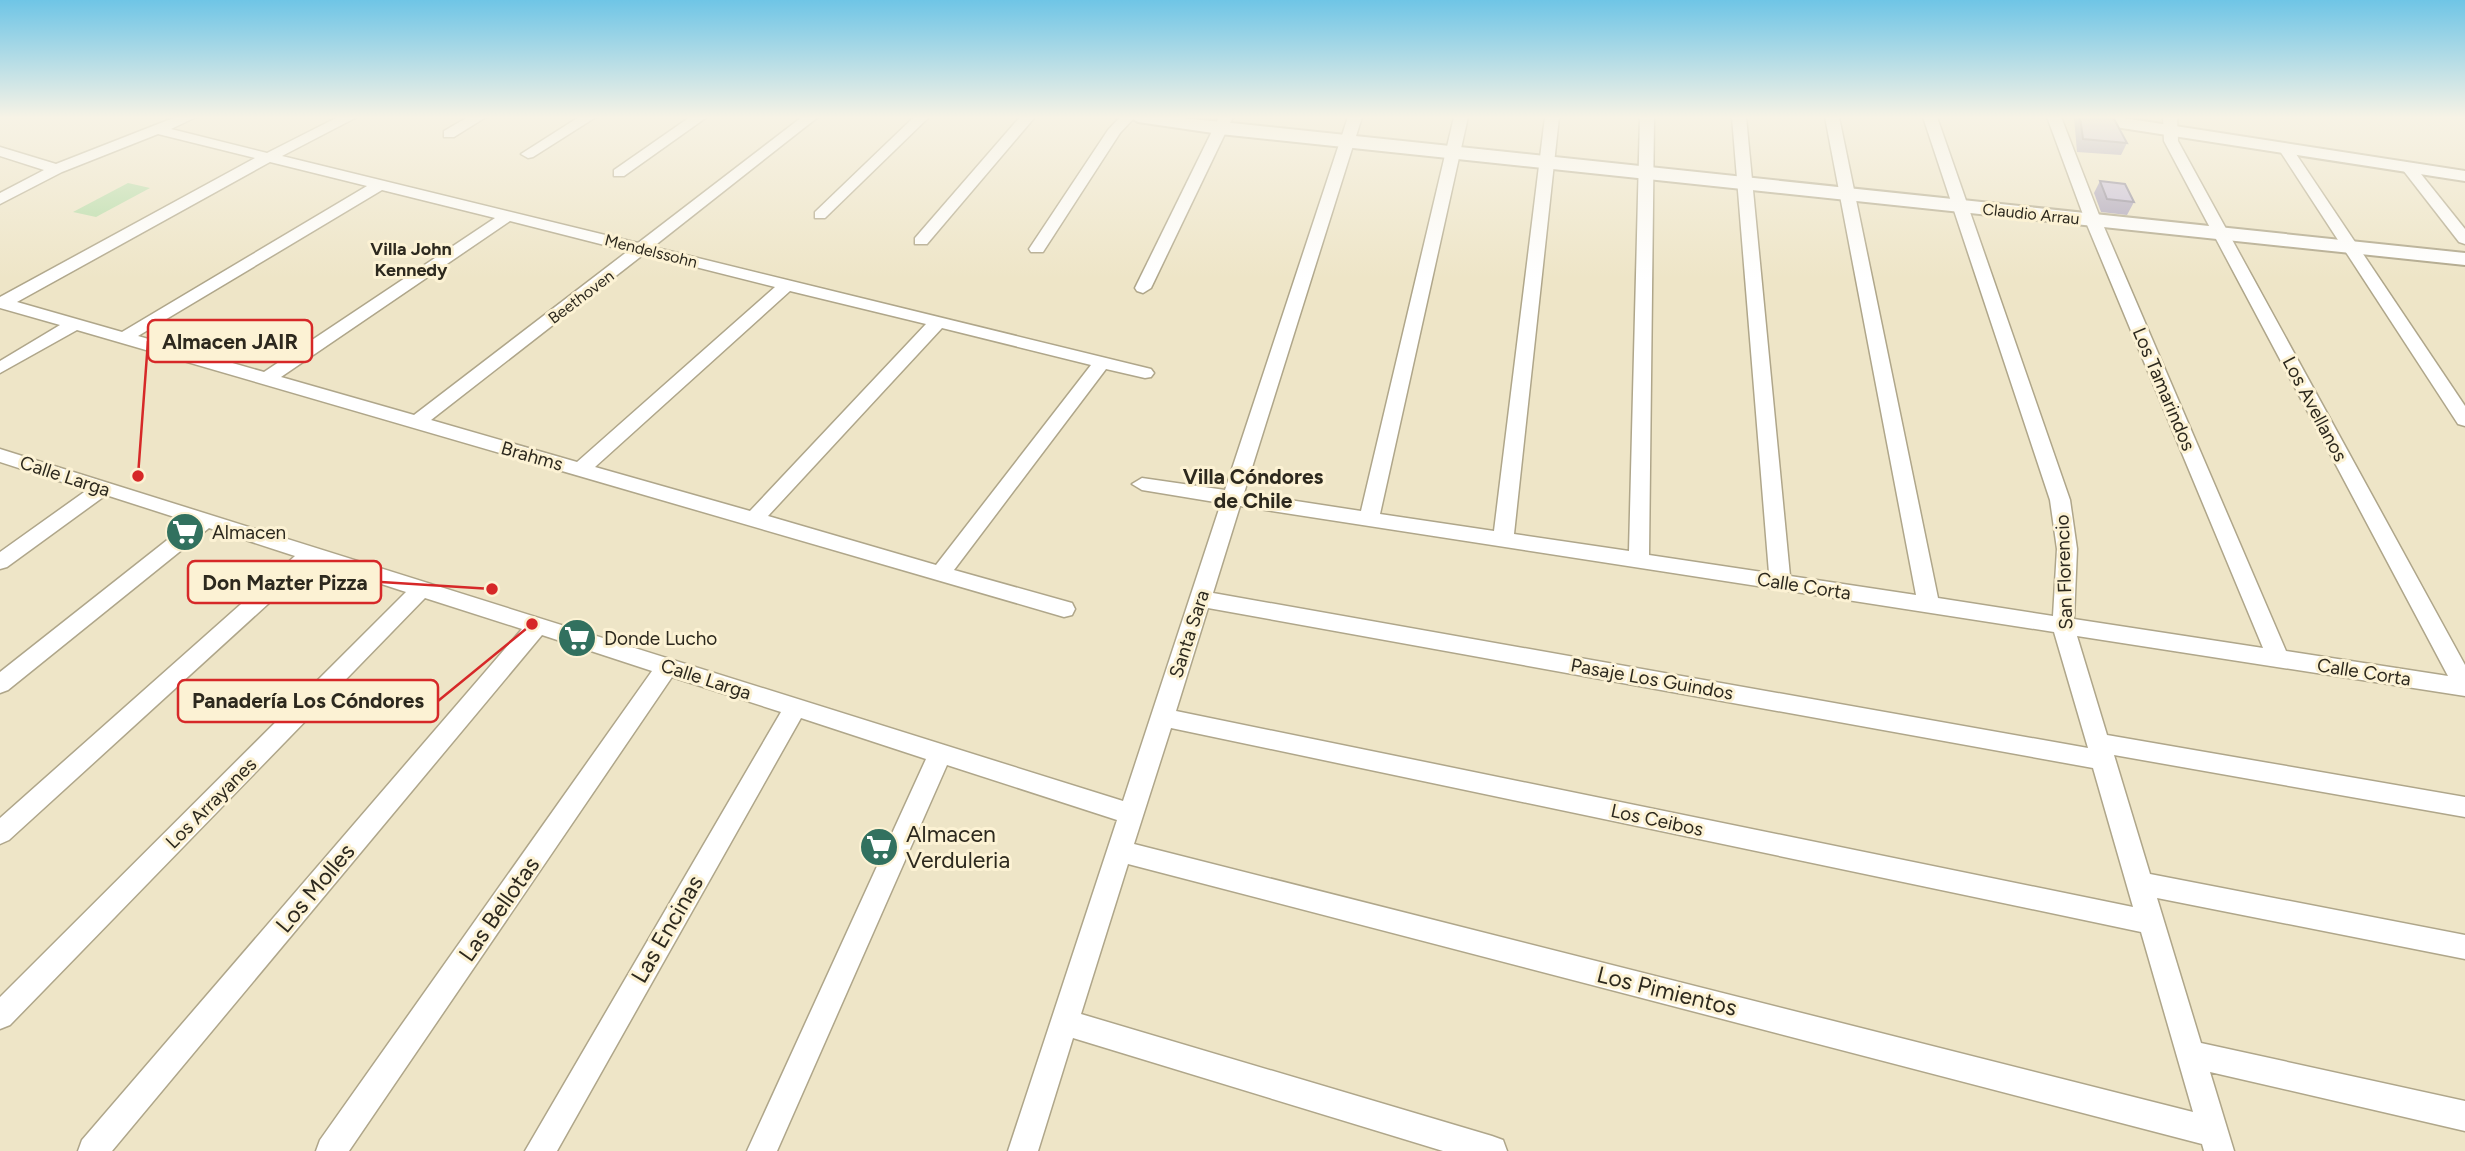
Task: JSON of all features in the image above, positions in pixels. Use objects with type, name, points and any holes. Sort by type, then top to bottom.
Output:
[{"type":"street","points":[[0,199],[56,171]]},
{"type":"street","points":[[1,302],[244,171]]},
{"type":"street","name":"Mendelssohn","points":[[323,171],[1145,373]]},
{"type":"street","name":"Beethoven","points":[[416,423],[743,171]]},
{"type":"street","points":[[820,215],[866,171]]},
{"type":"street","points":[[921,241],[982,171]]},
{"type":"street","points":[[1037,249],[1088,171]]},
{"type":"street","points":[[1143,288],[1200,171]]},
{"type":"street","name":"Santa Sara","points":[[1023,1151],[1338,171]]},
{"type":"street","points":[[1369,519],[1449,171]]},
{"type":"street","points":[[1503,539],[1546,171]]},
{"type":"street","name":"Claudio Arrau","points":[[1616,171],[2465,259]]},
{"type":"street","points":[[1639,561],[1646,171]]},
{"type":"street","points":[[1743,171],[1780,582]]},
{"type":"street","points":[[1844,171],[1929,605]]},
{"type":"street","name":"San Florencio","points":[[1948,171],[2062,509],[2067,550],[2063,625],[2217,1141]]},
{"type":"street","name":"Los Tamarindos","points":[[2074,171],[2092,220],[2278,658]]},
{"type":"street","name":"Los Avellanos","points":[[2187,171],[2465,687]]},
{"type":"street","points":[[2300,171],[2465,421]]},
{"type":"street","points":[[2412,171],[2465,239]]},
{"type":"street","points":[[2432,171],[2465,176]]},
{"type":"street","points":[[123,338],[380,185]]},
{"type":"street","points":[[266,379],[508,216]]},
{"type":"street","points":[[580,470],[787,285]]},
{"type":"street","name":"Brahms","points":[[1,302],[1064,610]]},
{"type":"street","points":[[753,520],[938,322]]},
{"type":"street","points":[[0,368],[74,324]]},
{"type":"street","points":[[940,574],[1102,362]]},
{"type":"street","name":"Calle Larga","points":[[1,457],[1131,814]]},
{"type":"street","name":"Calle Corta","points":[[1142,484],[2465,687]]},
{"type":"street","points":[[0,562],[103,488]]},
{"type":"street","points":[[0,684],[205,521]]},
{"type":"street","points":[[0,833],[310,554]]},
{"type":"street","name":"Los Arrayanes","points":[[0,1016],[421,589]]},
{"type":"street","name":"Pasaje Los Guindos","points":[[1201,599],[2100,751],[2465,807]]},
{"type":"street","name":"Los Molles","points":[[93,1151],[537,625]]},
{"type":"street","name":"Las Bellotas","points":[[331,1151],[667,667]]},
{"type":"street","name":"Las Encinas","points":[[540,1151],[795,708]]},
{"type":"street","name":"Los Ceibos","points":[[1163,717],[2151,922]]},
{"type":"street","points":[[762,1151],[940,754]]},
{"type":"street","name":"Los Pimientos","points":[[1120,851],[2217,1141]]},
{"type":"street","points":[[2140,883],[2465,947]]},
{"type":"street","points":[[1065,1022],[1492,1151]]},
{"type":"street","points":[[2190,1054],[2465,1116]]},
{"type":"green space","points":[[128,183],[150,188],[96,217],[73,212]]},
{"type":"building","points":[[2100,181],[2125,184],[2134,202],[2107,199]]},
{"type":"place","name":"Almacen JAIR","points":[[138,476]]},
{"type":"place","name":"Almacen","points":[[185,532]]},
{"type":"place","name":"Don Mazter Pizza","points":[[492,589]]},
{"type":"place","name":"Panadería Los Cóndores","points":[[532,624]]},
{"type":"place","name":"Donde Lucho","points":[[577,638]]},
{"type":"place","name":"Almacen Verduleria","points":[[879,847]]},
{"type":"district","name":"Villa John Kennedy","points":[[411,259]]},
{"type":"district","name":"Villa Cóndores de Chile","points":[[1253,488]]}]
